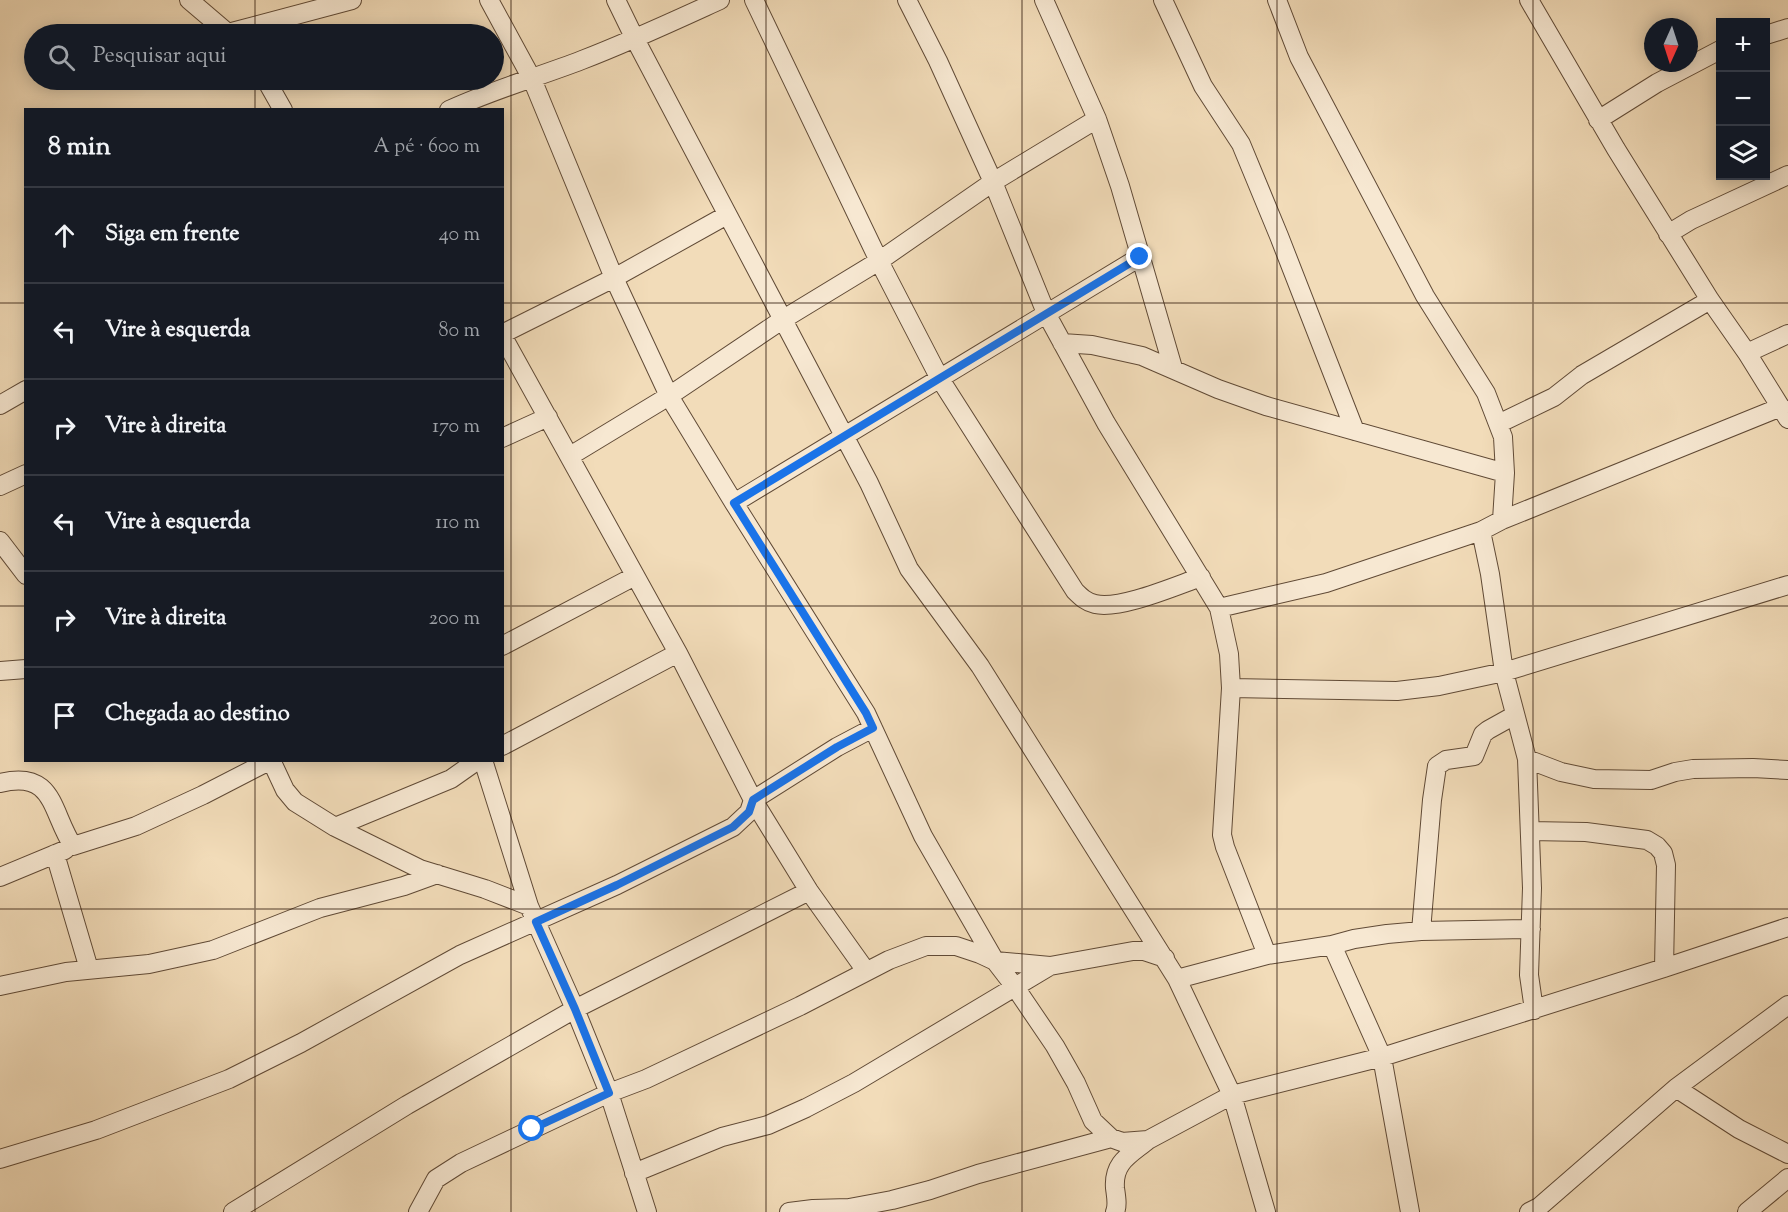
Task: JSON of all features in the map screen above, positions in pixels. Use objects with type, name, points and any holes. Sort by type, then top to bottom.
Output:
[{"type":"street","points":[[189,0],[217,24]]},
{"type":"street","points":[[265,24],[352,0]]},
{"type":"street","points":[[489,0],[502,24]]},
{"type":"street","points":[[616,0],[869,483],[909,569],[980,666],[1177,979],[1232,1095],[1266,1212]]},
{"type":"street","points":[[504,88],[635,39],[720,0]]},
{"type":"street","points":[[754,0],[879,261],[940,379],[1075,591],[1085,600],[1097,604],[1116,604],[1201,577]]},
{"type":"street","points":[[907,0],[938,61],[993,182],[1046,313],[1106,423],[1219,608],[1229,654],[1231,688],[1222,835],[1267,955]]},
{"type":"street","points":[[1044,0],[1096,119],[1120,186],[1173,368]]},
{"type":"street","points":[[1163,0],[1203,86],[1241,144],[1280,236],[1355,431]]},
{"type":"street","points":[[1277,0],[1299,57],[1425,296],[1486,393],[1503,437],[1505,473],[1502,520]]},
{"type":"street","points":[[1219,608],[1326,583],[1481,531],[1502,520],[1784,413],[1668,234],[1598,120],[1529,0]]},
{"type":"street","points":[[1770,34],[1788,27]]},
{"type":"street","points":[[504,28],[532,79],[614,278],[669,396],[866,713],[923,836],[995,962],[1055,1046],[1076,1083],[1093,1121],[1110,1138],[1122,1142],[1148,1140]]},
{"type":"street","points":[[1598,120],[1657,83],[1716,52]]},
{"type":"street","points":[[272,90],[282,108]]},
{"type":"street","points":[[453,108],[500,90]]},
{"type":"street","points":[[570,456],[669,396],[782,320],[879,261],[993,182],[1096,119]]},
{"type":"street","points":[[1668,234],[1691,220],[1788,175]]},
{"type":"street","points":[[504,333],[614,278],[728,215]]},
{"type":"street","points":[[734,503],[1140,257]]},
{"type":"street","points":[[1498,424],[1554,397],[1582,375],[1710,300]]},
{"type":"street","points":[[1747,353],[1788,334]]},
{"type":"street","points":[[504,338],[678,653],[753,800],[808,891],[866,971]]},
{"type":"street","points":[[1062,343],[1092,345],[1142,356],[1218,389],[1266,406],[1505,473]]},
{"type":"street","points":[[0,405],[24,391]]},
{"type":"street","points":[[504,437],[548,417]]},
{"type":"street","points":[[0,486],[24,475]]},
{"type":"street","points":[[1481,531],[1490,574],[1504,672],[1527,759],[1532,888],[1529,975],[1534,1010]]},
{"type":"street","points":[[0,541],[24,573]]},
{"type":"street","points":[[504,645],[635,576]]},
{"type":"street","points":[[1231,688],[1398,691],[1439,686],[1504,672],[1788,585]]},
{"type":"street","points":[[504,745],[678,653]]},
{"type":"street","points":[[0,671],[24,669]]},
{"type":"street","points":[[1421,931],[1437,766],[1446,760],[1474,756],[1483,734],[1515,715]]},
{"type":"street","points":[[0,1159],[96,1130],[229,1078],[301,1043],[532,914],[617,885],[733,827],[749,812],[753,800],[827,753],[873,728]]},
{"type":"street","points":[[1527,759],[1579,777],[1604,779],[1651,780],[1675,772],[1694,769],[1788,770]]},
{"type":"street","points":[[0,877],[73,846],[136,826],[267,762]]},
{"type":"street","points":[[272,762],[285,790],[295,802],[335,826],[420,869],[485,889],[532,914]]},
{"type":"street","points":[[335,826],[451,779],[476,762]]},
{"type":"street","points":[[484,762],[532,914],[575,1009],[609,1093],[647,1212]]},
{"type":"street","points":[[0,783],[27,780],[40,786],[50,797],[73,846]]},
{"type":"street","points":[[1530,831],[1586,832],[1647,840],[1657,846],[1663,853],[1666,865],[1664,968]]},
{"type":"street","points":[[55,854],[89,969]]},
{"type":"street","points":[[0,986],[66,972],[149,964],[213,950],[320,908],[404,886],[437,874]]},
{"type":"street","points":[[233,1212],[407,1105],[575,1009],[808,891]]},
{"type":"street","points":[[1115,1212],[1117,1207],[1114,1181],[1120,1162],[1148,1140],[1232,1095],[1382,1057],[1788,927]]},
{"type":"street","points":[[1177,979],[1267,955],[1332,945],[1354,939],[1421,931],[1531,929]]},
{"type":"street","points":[[1332,945],[1382,1057],[1410,1212]]},
{"type":"street","points":[[418,1212],[436,1179],[461,1163],[800,1006],[889,960],[926,946],[956,946],[995,962],[1050,966],[1133,951],[1144,951],[1165,958]]},
{"type":"street","points":[[634,1173],[722,1137],[768,1125],[806,1108],[854,1083],[1050,966]]},
{"type":"street","points":[[1537,1210],[1676,1088],[1788,1005]]},
{"type":"street","points":[[1676,1088],[1739,1129],[1788,1154]]},
{"type":"street","points":[[789,1212],[849,1208],[892,1200],[1110,1138]]},
{"type":"street","points":[[1747,1212],[1788,1178]]},
{"type":"route","points":[[532,1129],[609,1093],[536,922],[617,885],[733,827],[749,812],[753,800],[807,765],[873,728],[866,713],[734,503],[1140,257]]}]
